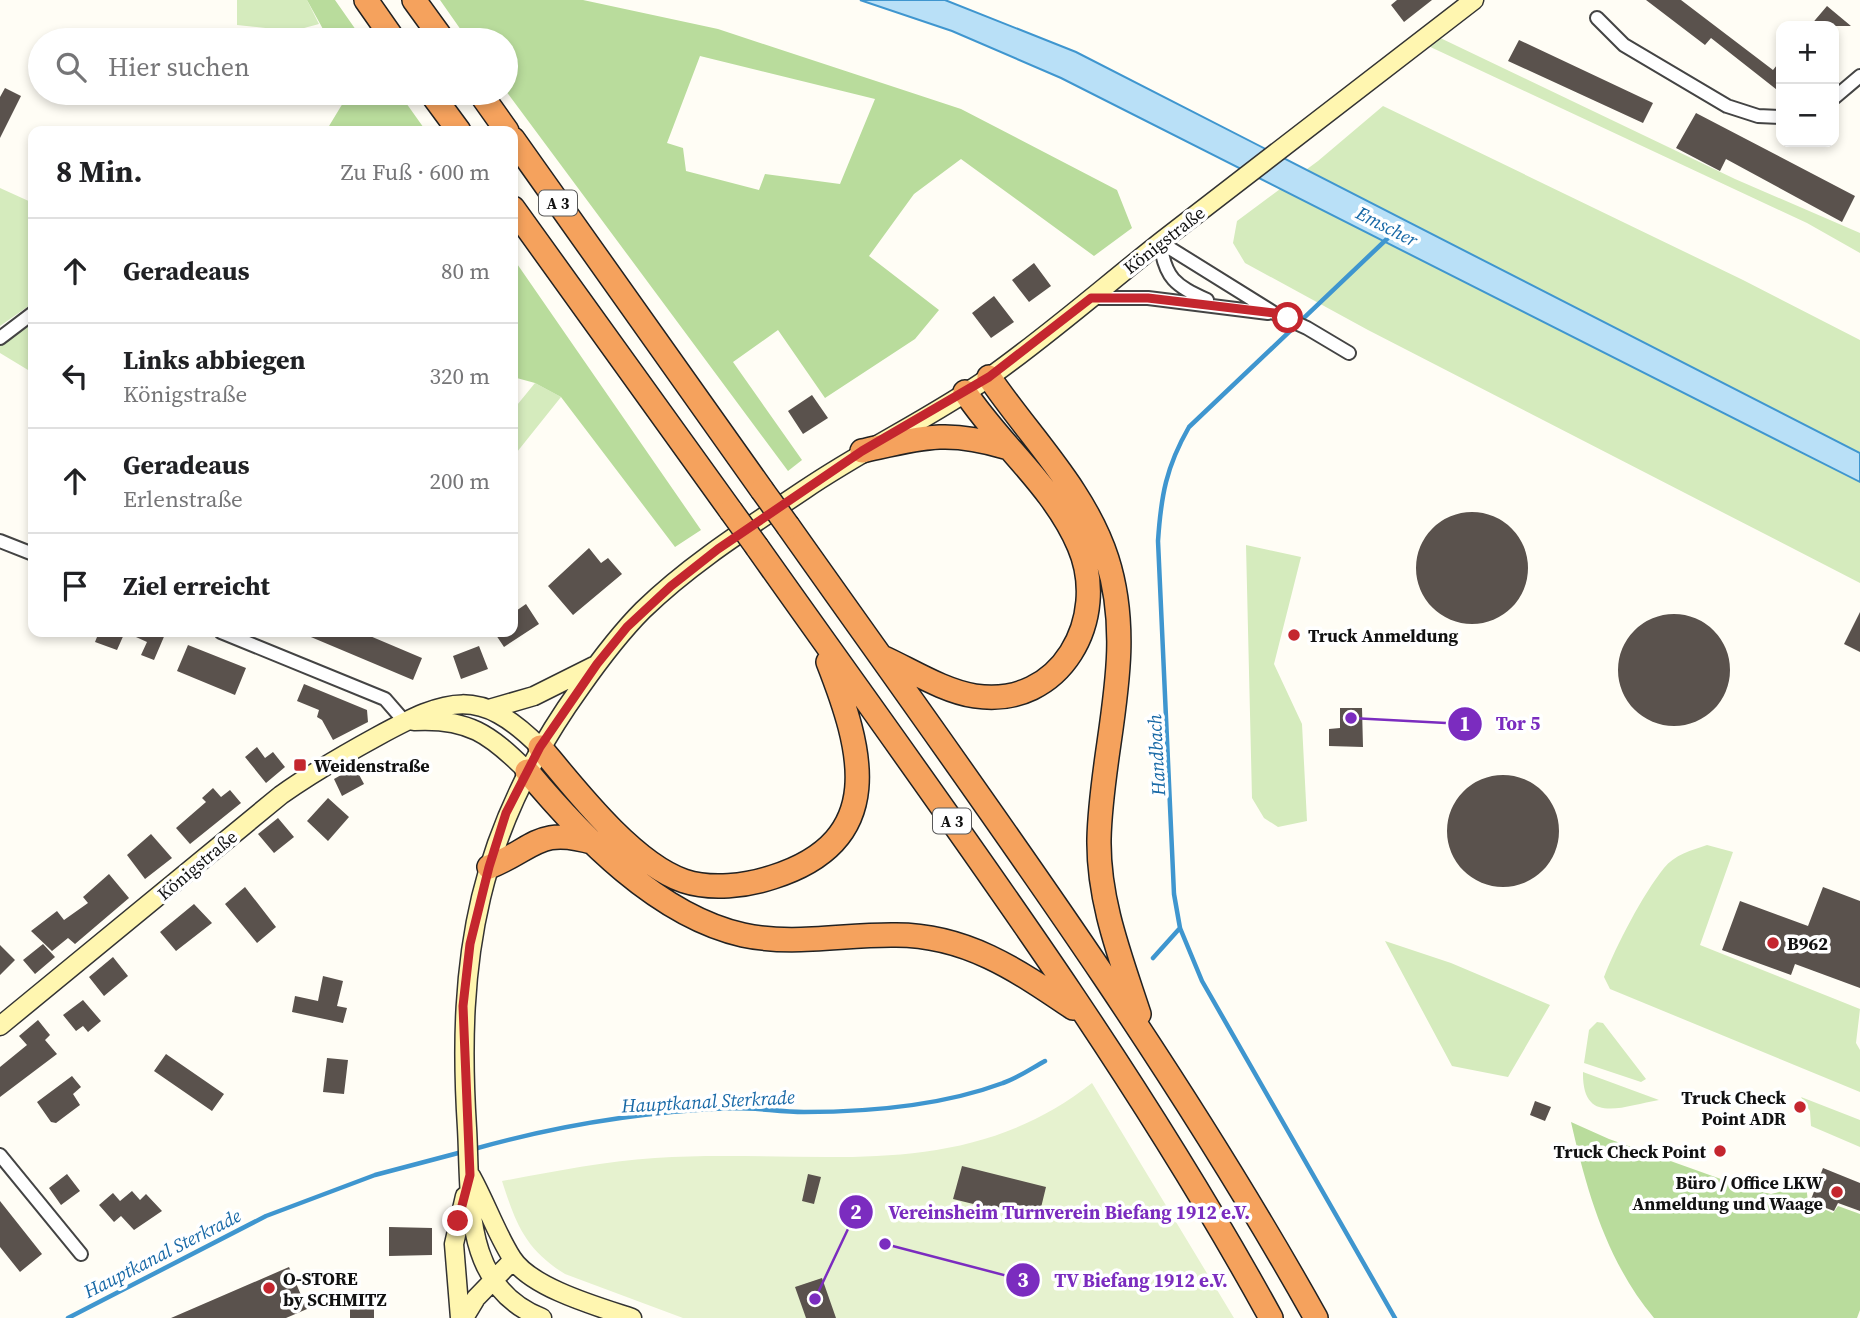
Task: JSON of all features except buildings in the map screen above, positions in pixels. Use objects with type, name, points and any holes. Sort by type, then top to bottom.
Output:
[{"type":"highway","points":[[366,0],[386,28]]},
{"type":"highway","points":[[414,0],[434,28]]},
{"type":"highway","points":[[440,105],[455,126]]},
{"type":"highway","points":[[489,105],[503,126]]},
{"type":"highway","name":"A 3","points":[[518,146],[985,804],[1148,1044],[1273,1242],[1316,1318]]},
{"type":"highway","name":"A 3","points":[[518,215],[757,547],[1085,1016],[1238,1258],[1271,1318]]},
{"type":"highway","points":[[989,377],[1086,512],[1102,547],[1114,584],[1120,653],[1101,811],[1101,881],[1112,935],[1148,1044]]},
{"type":"highway","points":[[880,655],[957,691],[997,697],[1024,690],[1047,678],[1073,650],[1083,631],[1090,605],[1085,561],[1058,508],[1005,447],[965,392]]},
{"type":"highway","points":[[862,451],[937,435],[960,435],[1005,447]]},
{"type":"highway","points":[[540,747],[582,797],[661,870],[685,881],[711,886],[762,881],[785,873],[830,846],[850,814],[857,789],[859,763],[854,733],[815,629]]},
{"type":"highway","points":[[527,771],[554,803],[597,844],[655,895],[688,916],[715,927],[774,939],[894,935],[954,942],[1002,961],[1085,1016]]},
{"type":"highway","points":[[489,867],[511,858],[520,848],[544,838],[574,837],[597,844]]},
{"type":"main road","name":"Königstraße","points":[[405,722],[442,720],[466,725],[493,739],[527,771],[540,747],[597,664],[645,608],[699,563],[862,451],[989,377],[1474,0]]},
{"type":"main road","points":[[489,709],[534,696],[597,664]]},
{"type":"main road","name":"Königstraße","points":[[0,1026],[281,794],[314,772],[427,710],[447,705],[489,709],[519,725],[540,747]]},
{"type":"main road","points":[[527,771],[506,813],[470,944],[463,1006],[466,1125],[471,1222],[480,1255],[492,1280],[512,1301],[541,1318]]},
{"type":"main road","points":[[470,1175],[513,1260],[547,1285],[632,1318]]},
{"type":"main road","points":[[462,1318],[454,1244],[470,1175]]},
{"type":"main road","points":[[462,1318],[476,1298],[513,1260]]},
{"type":"street","points":[[1597,18],[1624,45],[1727,106],[1758,116],[1776,117]]},
{"type":"street","points":[[1839,94],[1860,76]]},
{"type":"street","points":[[1160,242],[1166,267],[1174,282],[1218,305]]},
{"type":"street","points":[[1160,242],[1274,313]]},
{"type":"street","points":[[1091,298],[1148,298],[1274,313],[1307,328],[1349,353]]},
{"type":"street","points":[[0,338],[28,317]]},
{"type":"street","points":[[0,541],[28,552]]},
{"type":"street","points":[[234,637],[385,699],[405,722]]},
{"type":"street","points":[[0,1155],[82,1254]]},
{"type":"green space","points":[[237,0],[307,0],[319,24],[304,28],[237,25]]},
{"type":"green space","points":[[307,0],[335,0],[355,28],[322,28]]},
{"type":"green space","points":[[440,0],[583,0],[718,29],[961,109],[1117,190],[1132,228],[1094,256],[961,159],[914,194],[869,256],[939,310],[915,339],[825,398],[778,330],[733,362],[802,460],[788,471],[516,105],[518,28],[460,28]],"holes":[[[700,56],[875,99],[840,184],[765,174],[759,190],[686,171],[683,148],[667,143]]]},
{"type":"green space","points":[[1434,35],[1735,179],[1860,233],[1860,253],[1807,223],[1424,44]]},
{"type":"green space","points":[[342,105],[408,105],[422,126],[329,126]]},
{"type":"green space","points":[[1383,106],[1743,280],[1860,340],[1860,583],[1368,330],[1245,263],[1233,243],[1237,221],[1318,161]]},
{"type":"green space","points":[[0,188],[28,201],[28,306],[0,326]]},
{"type":"green space","points":[[518,265],[701,530],[675,547],[561,397],[535,383],[518,378]]},
{"type":"green space","points":[[28,326],[28,370],[0,353],[0,346]]},
{"type":"green space","points":[[535,383],[561,397],[518,451],[518,404]]},
{"type":"green space","points":[[1246,545],[1301,557],[1274,664],[1302,724],[1307,821],[1278,827],[1264,818],[1252,798]]},
{"type":"green space","points":[[1707,845],[1733,852],[1700,945],[1860,1009],[1856,1043],[1860,1050],[1860,1092],[1610,989],[1604,977],[1647,892],[1673,860]]},
{"type":"green space","points":[[1385,941],[1451,963],[1550,1005],[1508,1077],[1452,1066]]},
{"type":"green space","points":[[1597,1022],[1603,1023],[1646,1079],[1641,1082],[1584,1063],[1589,1030]]},
{"type":"green space","points":[[1583,1072],[1659,1100],[1619,1108],[1597,1106],[1589,1100]]},
{"type":"green space","points":[[1092,1083],[1234,1318],[683,1318],[565,1274],[551,1265],[524,1234],[502,1181],[636,1159],[882,1156],[936,1150],[989,1137],[1041,1116]]},
{"type":"green space","points":[[1801,1097],[1860,1120],[1860,1147],[1811,1126],[1810,1111]]},
{"type":"green space","points":[[1571,1122],[1609,1139],[1746,1188],[1771,1194],[1806,1185],[1808,1202],[1833,1213],[1838,1206],[1860,1214],[1860,1310],[1857,1318],[1654,1318],[1623,1274],[1611,1250],[1592,1200]]},
{"type":"water","name":"Emscher","points":[[860,0],[945,0],[1076,52],[1860,453],[1860,482],[1061,78],[952,31]]},
{"type":"waterway","name":"Handbach","points":[[1390,236],[1189,427],[1175,455],[1166,482],[1158,541],[1174,894],[1180,928],[1202,981],[1395,1318]]},
{"type":"waterway","name":"Hauptkanal Sterkrade","points":[[1153,958],[1180,928]]},
{"type":"waterway","name":"Hauptkanal Sterkrade","points":[[474,1149],[571,1126],[669,1112],[735,1108],[829,1112],[905,1106],[979,1091],[1019,1076],[1045,1061]]},
{"type":"waterway","name":"Hauptkanal Sterkrade","points":[[68,1318],[266,1216],[375,1175],[462,1152]]},
{"type":"place","name":"Truck Anmeldung","points":[[1294,635]]},
{"type":"place","name":"Tor 5","points":[[1351,718]]},
{"type":"place","name":"Weidenstraße","points":[[300,765]]},
{"type":"place","name":"B962","points":[[1773,943]]},
{"type":"place","name":"Truck Check Point ADR","points":[[1800,1107]]},
{"type":"place","name":"Truck Check Point","points":[[1720,1151]]},
{"type":"place","name":"Büro / Office LKW Anmeldung und Waage","points":[[1837,1192]]},
{"type":"place","name":"TV Biefang 1912 e.V.","points":[[885,1244]]},
{"type":"place","name":"O-STORE by SCHMITZ","points":[[269,1288]]},
{"type":"place","name":"Vereinsheim Turnverein Biefang 1912 e.V.","points":[[815,1299]]},
{"type":"route","points":[[458,1221],[470,1175],[463,1058],[463,1006],[470,944],[489,867],[506,813],[540,747],[597,664],[627,627],[645,608],[718,549],[862,451],[989,377],[1091,298],[1134,297],[1218,305],[1274,313],[1288,318]]}]
